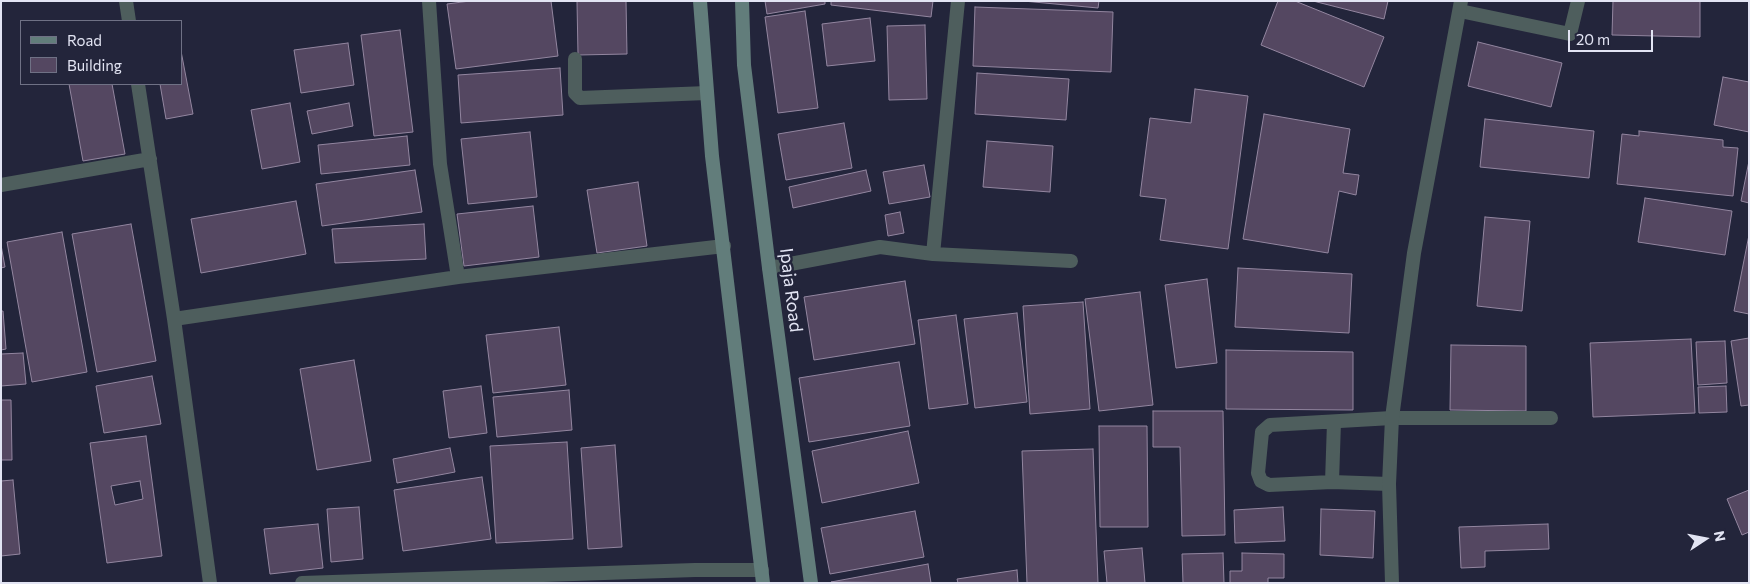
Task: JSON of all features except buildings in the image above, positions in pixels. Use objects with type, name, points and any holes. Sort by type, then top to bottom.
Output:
[{"type":"main road","points":[[700,1],[712,156],[762,577]]},
{"type":"main road","name":"Ipaja Road","points":[[742,1],[744,65],[811,583]]},
{"type":"street","points":[[126,1],[129,20]]},
{"type":"street","points":[[429,1],[440,164],[458,277]]},
{"type":"street","points":[[933,254],[958,1]]},
{"type":"street","points":[[1392,583],[1389,484],[1392,418],[1414,253],[1460,6],[1570,34],[1578,1]]},
{"type":"street","points":[[575,59],[575,93],[580,98],[706,94]]},
{"type":"street","points":[[138,85],[174,319],[210,583]]},
{"type":"street","points":[[1,185],[150,159]]},
{"type":"street","points":[[174,319],[458,277],[724,246]]},
{"type":"street","points":[[769,268],[880,247],[933,254],[1071,262]]},
{"type":"street","points":[[1389,484],[1332,482],[1268,485],[1262,481],[1258,473],[1262,432],[1270,425],[1392,418],[1552,418]]},
{"type":"street","points":[[1332,482],[1334,422]]},
{"type":"street","points":[[302,583],[686,571],[762,577]]}]
